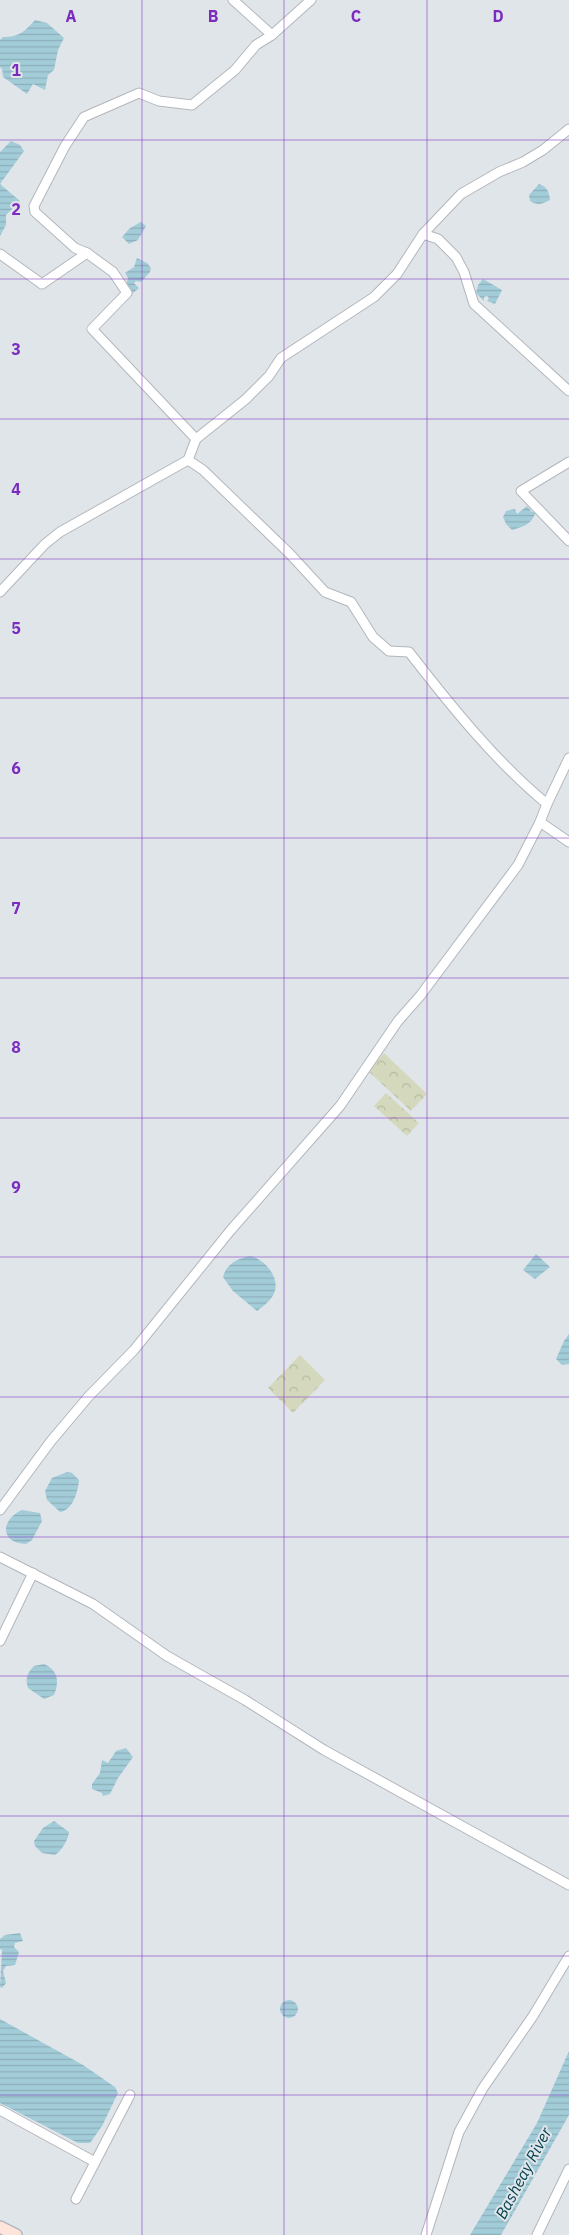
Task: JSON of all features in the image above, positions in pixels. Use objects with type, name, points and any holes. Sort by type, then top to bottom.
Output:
[{"type":"street","points":[[233,0],[272,35]]},
{"type":"street","points":[[196,439],[92,329],[127,293],[113,272],[87,253],[75,248],[35,212],[34,206],[65,146],[84,117],[139,93],[159,101],[192,105],[235,70],[256,45],[272,35],[311,0]]},
{"type":"street","points":[[0,592],[45,544],[60,532],[188,460],[196,439],[246,399],[269,376],[281,358],[374,297],[397,274],[423,234],[461,194],[499,172],[523,162],[549,146],[569,129]]},
{"type":"street","points":[[423,234],[438,238],[456,257],[464,272],[474,304],[569,391]]},
{"type":"street","points":[[0,254],[42,284],[87,253]]},
{"type":"street","points":[[188,460],[203,470],[290,554],[325,592],[350,602],[373,637],[389,651],[409,652],[431,681],[515,776],[547,804]]},
{"type":"street","points":[[569,462],[521,491],[569,541]]},
{"type":"street","points":[[0,1510],[51,1441],[89,1396],[134,1350],[230,1231],[340,1106],[398,1021],[447,960],[518,865],[569,758]]},
{"type":"street","points":[[540,822],[569,842]]},
{"type":"street","points":[[0,1557],[93,1604],[167,1656],[245,1700],[324,1750],[569,1885]]},
{"type":"street","points":[[0,1641],[34,1573]]},
{"type":"street","points":[[426,2235],[459,2132],[483,2088],[533,2016],[569,1956]]},
{"type":"street","points":[[76,2199],[130,2095]]},
{"type":"street","points":[[0,2110],[96,2162]]},
{"type":"street","points":[[537,2235],[569,2168]]},
{"type":"street","points":[[0,2227],[16,2235]]},
{"type":"green space","points":[[384,1053],[427,1094],[411,1111],[368,1071]]},
{"type":"green space","points":[[386,1093],[419,1123],[407,1136],[374,1106]]},
{"type":"green space","points":[[300,1355],[325,1380],[293,1413],[268,1388]]},
{"type":"water","points":[[35,20],[47,23],[64,38],[58,50],[54,70],[48,75],[45,90],[33,84],[27,94],[3,77],[0,67],[0,40],[3,37],[21,33]]},
{"type":"water","points":[[11,141],[20,145],[24,151],[0,184],[0,152]]},
{"type":"water","points":[[0,184],[20,201],[6,215],[6,225],[0,236]]},
{"type":"water","points":[[539,184],[547,190],[550,200],[538,204],[530,201],[529,195]]},
{"type":"water","points":[[141,222],[146,226],[138,240],[129,244],[122,237],[130,228]]},
{"type":"water","points":[[137,258],[147,263],[151,268],[150,272],[141,282],[136,281],[134,283],[139,288],[133,293],[126,286],[128,278],[125,273],[134,267]]},
{"type":"water","points":[[483,279],[502,290],[495,304],[487,301],[489,298],[487,296],[484,297],[484,301],[476,293],[478,285]]},
{"type":"water","points":[[527,506],[532,512],[536,512],[534,517],[526,525],[512,530],[506,524],[503,517],[506,511],[515,509],[517,514]]},
{"type":"water","points":[[536,1254],[550,1267],[535,1279],[523,1270]]},
{"type":"water","points":[[251,1256],[268,1267],[272,1272],[276,1285],[272,1297],[257,1311],[233,1291],[223,1277],[233,1262]]},
{"type":"water","points":[[569,1334],[569,1364],[562,1365],[556,1359]]},
{"type":"water","points":[[67,1472],[72,1473],[79,1480],[76,1494],[71,1504],[65,1511],[60,1512],[47,1500],[45,1491],[52,1478]]},
{"type":"water","points":[[22,1510],[40,1513],[42,1521],[32,1540],[26,1544],[11,1540],[6,1530],[10,1519]]},
{"type":"water","points":[[44,1664],[55,1673],[57,1686],[54,1695],[44,1699],[28,1688],[27,1679],[34,1666]]},
{"type":"water","points":[[126,1748],[133,1757],[118,1778],[110,1794],[103,1796],[102,1793],[92,1789],[92,1784],[100,1773],[102,1760],[108,1763],[116,1751]]},
{"type":"water","points":[[54,1821],[69,1832],[67,1838],[62,1848],[55,1855],[42,1853],[35,1846],[34,1841],[43,1828]]},
{"type":"water","points":[[20,1933],[23,1941],[15,1943],[14,1947],[19,1952],[15,1965],[6,1966],[3,1971],[6,1983],[2,1988],[0,1987],[2,1950],[0,1949],[0,1939],[5,1935]]},
{"type":"water","points":[[289,2000],[295,2003],[298,2009],[295,2015],[289,2018],[283,2015],[280,2009],[283,2003]]},
{"type":"water","points":[[0,2019],[83,2065],[115,2087],[118,2093],[102,2126],[90,2143],[78,2143],[0,2103]]},
{"type":"water","name":"Basheay River","points":[[569,2051],[569,2115],[501,2235],[470,2235],[537,2123]]}]
